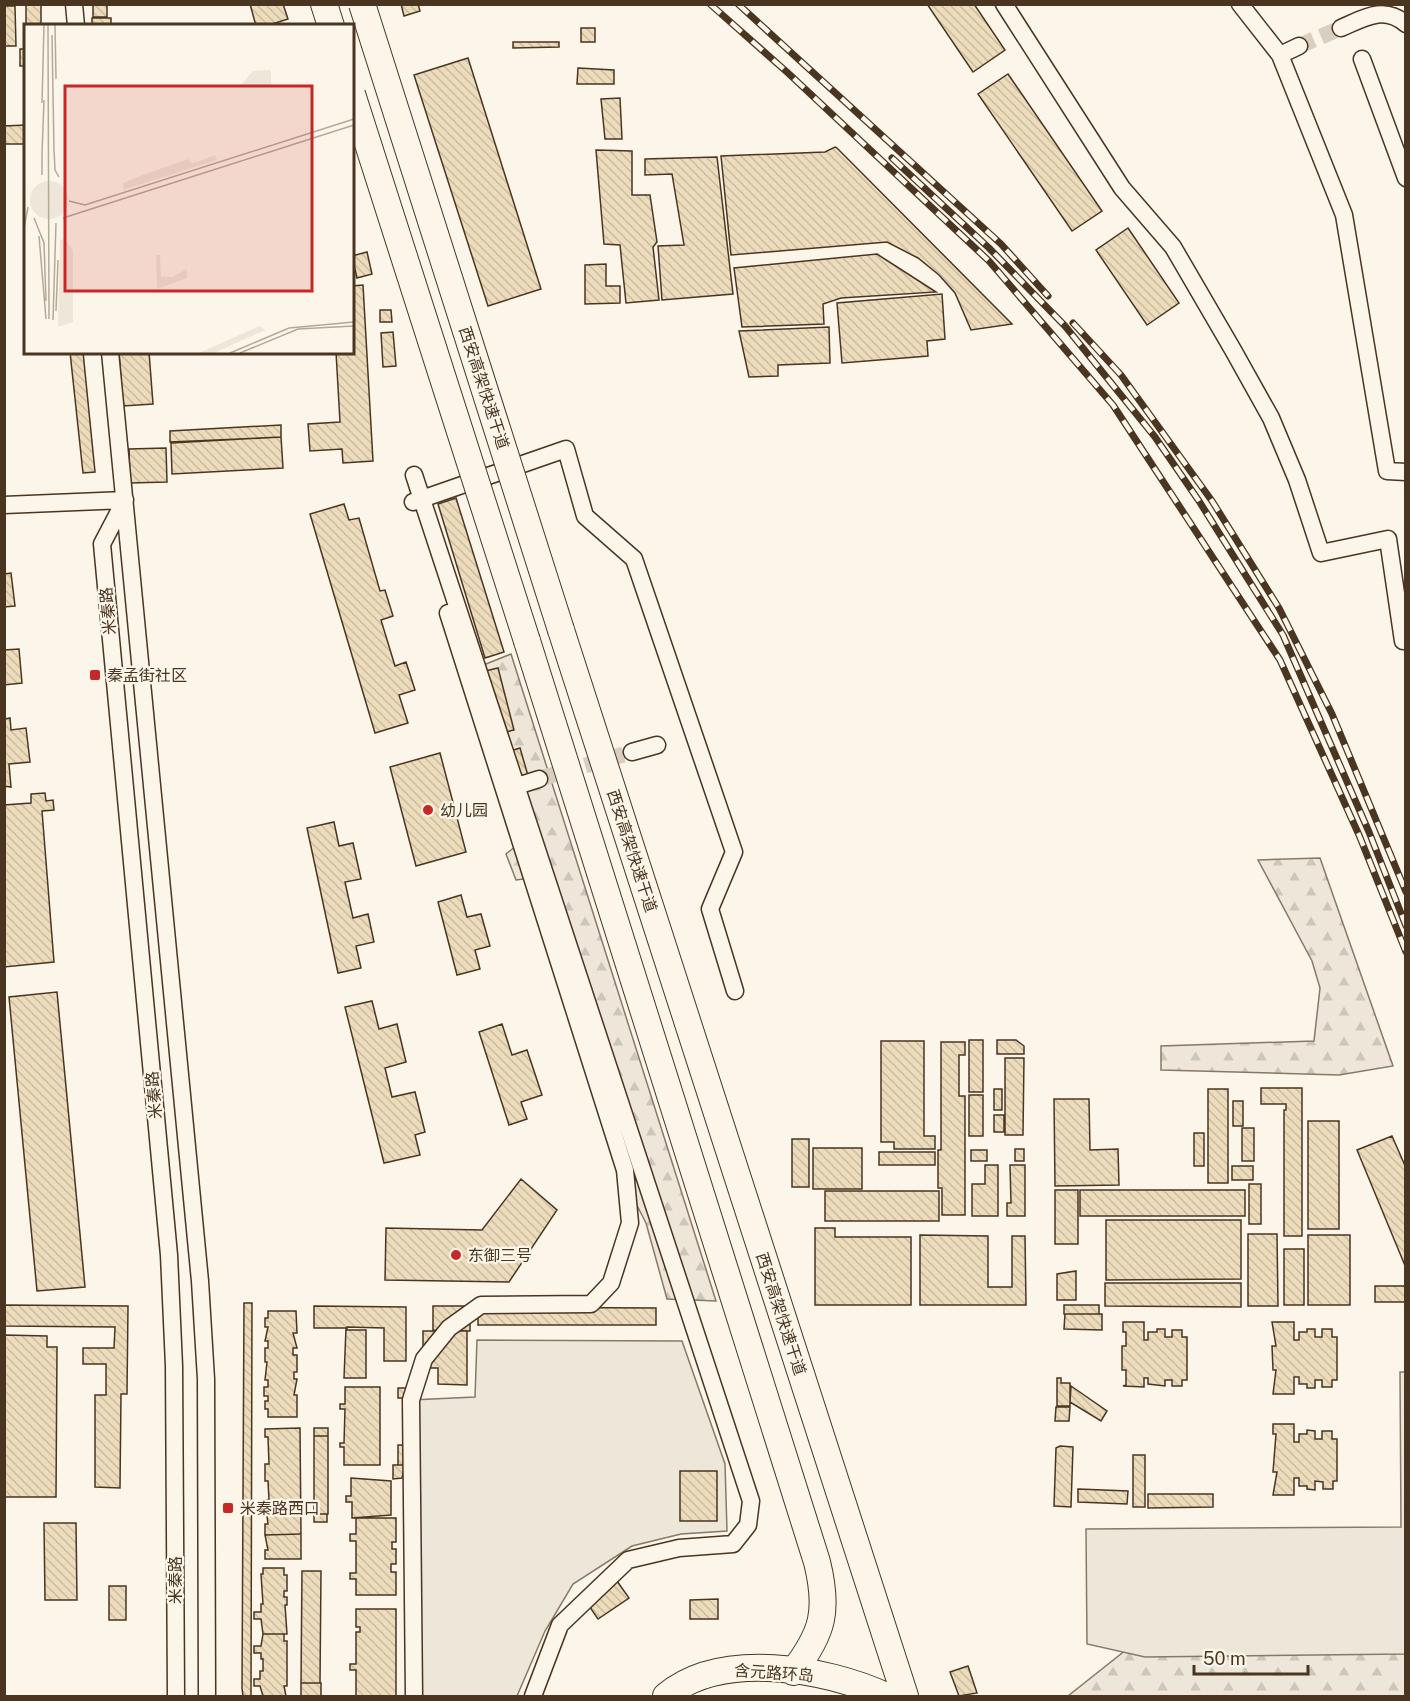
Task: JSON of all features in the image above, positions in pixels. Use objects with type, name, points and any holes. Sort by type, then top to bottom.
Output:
[{"type":"highway","points":[[324,4],[330,24]]},
{"type":"highway","name":"西安高架快速干道","points":[[362,4],[561,630],[905,1696]]},
{"type":"highway","points":[[354,100],[817,1562],[823,1594],[821,1621],[813,1646],[793,1672]]},
{"type":"highway","name":"含元路环岛","points":[[666,1696],[691,1680],[729,1669],[793,1672],[861,1685],[886,1696]]},
{"type":"street","points":[[74,4],[76,24]]},
{"type":"street","points":[[1004,4],[1122,188],[1173,247],[1233,350],[1271,417],[1297,480],[1322,553],[1388,539],[1403,641],[1406,641]]},
{"type":"street","points":[[1240,4],[1280,55],[1344,215],[1387,471],[1406,472]]},
{"type":"street","points":[[1400,4],[1406,16]]},
{"type":"street","points":[[1341,28],[1381,13],[1392,14],[1406,24]]},
{"type":"street","points":[[1280,55],[1299,46]]},
{"type":"street","points":[[1362,59],[1406,178]]},
{"type":"street","name":"米秦路","points":[[110,354],[202,1304],[206,1379],[207,1696]]},
{"type":"street","points":[[418,500],[566,449],[585,516],[634,559],[734,852],[710,909],[735,991]]},
{"type":"street","points":[[410,476],[517,786],[751,1501],[748,1525],[733,1544],[679,1548],[628,1560],[560,1624],[533,1696]]},
{"type":"street","points":[[4,505],[125,500]]},
{"type":"street","name":"米秦路","points":[[125,500],[102,543],[171,1287],[176,1696]]},
{"type":"street","points":[[414,1696],[411,1400],[424,1359],[449,1328],[482,1305],[591,1304],[611,1283],[630,1223],[625,1170],[607,1120],[418,500]]},
{"type":"street","points":[[112,662],[140,660]]},
{"type":"street","points":[[632,752],[657,746]]},
{"type":"street","points":[[517,786],[539,779]]},
{"type":"green space","points":[[511,654],[716,1301],[667,1299],[646,1223],[616,1165],[532,878],[516,880],[506,854],[535,831],[476,668]]},
{"type":"green space","points":[[1320,858],[1393,1066],[1339,1075],[1161,1070],[1161,1046],[1314,1041],[1320,988],[1312,961],[1258,860]]},
{"type":"green space","points":[[1131,1646],[1405,1646],[1405,1696],[1068,1696]]},
{"type":"shaded area","points":[[477,1340],[682,1341],[725,1464],[727,1531],[681,1534],[632,1546],[573,1584],[545,1631],[517,1696],[406,1696],[411,1400],[475,1397]]},
{"type":"shaded area","points":[[1400,1372],[1406,1372],[1405,1654],[1145,1657],[1087,1644],[1086,1529],[1401,1527]]},
{"type":"building","points":[[26,4],[41,4],[41,24],[26,24]]},
{"type":"building","points":[[93,4],[107,4],[107,17],[93,17]]},
{"type":"building","points":[[250,4],[283,4],[288,19],[272,24],[255,24]]},
{"type":"building","points":[[401,4],[418,4],[420,11],[404,16]]},
{"type":"building","points":[[927,4],[974,4],[1005,50],[973,72]]},
{"type":"building","points":[[4,6],[15,6],[16,46],[4,46]]},
{"type":"building","points":[[92,18],[111,18],[111,24],[92,24]]},
{"type":"building","points":[[581,28],[595,28],[595,42],[581,42]]},
{"type":"building","points":[[513,42],[559,42],[559,47],[513,48]]},
{"type":"building","points":[[20,49],[24,49],[24,66],[20,66]]},
{"type":"building","points":[[468,58],[541,289],[488,306],[414,75]]},
{"type":"building","points":[[578,68],[614,70],[614,84],[577,84]]},
{"type":"building","points":[[1008,74],[1102,211],[1072,231],[978,94]]},
{"type":"building","points":[[620,98],[622,139],[605,139],[601,99]]},
{"type":"building","points":[[24,125],[24,144],[4,144],[4,126]]},
{"type":"building","points":[[835,147],[1012,324],[971,330],[955,293],[939,275],[918,258],[887,242],[731,255],[721,156],[825,152]]},
{"type":"building","points":[[596,150],[632,151],[632,195],[650,195],[657,242],[653,247],[659,300],[626,303],[620,245],[604,244]]},
{"type":"building","points":[[717,157],[733,294],[662,300],[658,246],[684,245],[672,174],[645,175],[645,159]]},
{"type":"building","points":[[1128,228],[1179,303],[1147,325],[1096,250]]},
{"type":"building","points":[[367,252],[372,274],[357,278],[354,255]]},
{"type":"building","points":[[877,254],[936,292],[841,298],[823,304],[824,324],[742,327],[734,268]]},
{"type":"building","points":[[606,264],[606,286],[620,286],[620,303],[585,304],[585,265]]},
{"type":"building","points":[[363,285],[373,461],[343,463],[342,449],[310,451],[308,424],[340,422],[336,354],[354,354],[354,286]]},
{"type":"building","points":[[942,294],[945,339],[927,341],[928,356],[842,363],[837,303]]},
{"type":"building","points":[[380,310],[391,310],[392,322],[380,322]]},
{"type":"building","points":[[829,327],[830,363],[778,365],[778,376],[749,377],[739,331]]},
{"type":"building","points":[[393,332],[396,366],[383,367],[381,333]]},
{"type":"building","points":[[70,354],[83,354],[95,472],[83,473]]},
{"type":"building","points":[[119,354],[149,354],[153,404],[123,406]]},
{"type":"building","points":[[281,425],[281,437],[170,442],[170,431]]},
{"type":"building","points":[[281,437],[283,468],[172,474],[171,443]]},
{"type":"building","points":[[166,448],[167,482],[130,483],[129,449]]},
{"type":"building","points":[[456,498],[504,652],[485,658],[438,504]]},
{"type":"building","points":[[344,504],[349,520],[359,518],[380,591],[385,590],[393,616],[381,620],[395,666],[406,662],[415,690],[399,695],[408,723],[375,733],[310,514]]},
{"type":"building","points":[[11,573],[15,606],[4,607],[4,574]]},
{"type":"building","points":[[19,649],[22,683],[4,685],[4,650]]},
{"type":"building","points":[[498,668],[514,730],[501,733],[485,671]]},
{"type":"building","points":[[4,712],[5,719],[10,718],[11,730],[26,728],[30,762],[9,764],[11,787],[4,786]]},
{"type":"building","points":[[520,748],[531,786],[515,791],[504,753]]},
{"type":"building","name":"幼儿园","points":[[440,753],[466,852],[416,866],[390,767]]},
{"type":"building","points":[[45,793],[46,801],[53,800],[54,810],[42,811],[54,962],[4,967],[4,805],[31,803],[31,794]]},
{"type":"building","points":[[334,822],[339,846],[353,843],[361,879],[345,882],[353,918],[368,914],[374,942],[356,946],[361,968],[338,973],[307,828]]},
{"type":"building","points":[[461,895],[467,917],[481,914],[490,946],[475,950],[480,969],[457,975],[438,902]]},
{"type":"building","points":[[57,992],[85,1287],[37,1291],[9,997]]},
{"type":"building","points":[[372,1001],[379,1029],[397,1024],[406,1062],[385,1068],[392,1097],[415,1092],[425,1132],[415,1135],[420,1155],[384,1163],[345,1007]]},
{"type":"building","points":[[502,1024],[512,1055],[527,1050],[542,1095],[521,1102],[527,1119],[509,1125],[479,1032]]},
{"type":"building","points":[[969,1040],[983,1040],[983,1092],[969,1092]]},
{"type":"building","points":[[997,1040],[1016,1040],[1024,1046],[1024,1054],[997,1054]]},
{"type":"building","points":[[881,1041],[924,1041],[924,1136],[935,1136],[935,1149],[894,1149],[894,1142],[881,1142]]},
{"type":"building","points":[[941,1042],[965,1042],[965,1055],[959,1055],[959,1096],[965,1096],[965,1215],[942,1215],[942,1188],[938,1188],[938,1150],[941,1150]]},
{"type":"building","points":[[1005,1058],[1024,1058],[1023,1135],[1005,1135]]},
{"type":"building","points":[[1261,1088],[1302,1088],[1302,1236],[1284,1236],[1284,1110],[1286,1110],[1286,1104],[1261,1104]]},
{"type":"building","points":[[994,1089],[1002,1089],[1002,1110],[994,1110]]},
{"type":"building","points":[[1208,1089],[1228,1089],[1228,1183],[1208,1183]]},
{"type":"building","points":[[969,1095],[983,1095],[983,1136],[969,1136]]},
{"type":"building","points":[[1054,1099],[1089,1099],[1090,1150],[1118,1149],[1119,1185],[1055,1186]]},
{"type":"building","points":[[1233,1101],[1243,1101],[1243,1126],[1233,1126]]},
{"type":"building","points":[[994,1115],[1004,1115],[1004,1132],[994,1132]]},
{"type":"building","points":[[1308,1121],[1339,1121],[1339,1229],[1308,1229]]},
{"type":"building","points":[[1242,1128],[1254,1128],[1254,1161],[1242,1161]]},
{"type":"building","points":[[1194,1133],[1204,1133],[1204,1166],[1194,1166]]},
{"type":"building","points":[[1392,1136],[1406,1168],[1406,1268],[1357,1150]]},
{"type":"building","points":[[792,1139],[809,1139],[809,1187],[792,1187]]},
{"type":"building","points":[[813,1148],[862,1148],[862,1189],[813,1189]]},
{"type":"building","points":[[1015,1149],[1024,1149],[1024,1161],[1015,1161]]},
{"type":"building","points":[[971,1150],[987,1150],[987,1161],[971,1161]]},
{"type":"building","points":[[879,1152],[935,1152],[935,1165],[879,1165]]},
{"type":"building","points":[[985,1165],[998,1165],[998,1216],[972,1216],[972,1184],[985,1184]]},
{"type":"building","points":[[1010,1165],[1025,1165],[1025,1216],[1007,1216],[1007,1203],[1011,1203]]},
{"type":"building","points":[[1232,1166],[1253,1166],[1253,1180],[1232,1180]]},
{"type":"building","name":"东御三号","points":[[521,1179],[557,1210],[509,1282],[385,1280],[386,1228],[482,1230]]},
{"type":"building","points":[[1249,1184],[1261,1184],[1261,1224],[1249,1224]]},
{"type":"building","points":[[1055,1190],[1078,1190],[1078,1244],[1055,1244]]},
{"type":"building","points":[[1080,1190],[1245,1190],[1245,1216],[1080,1216]]},
{"type":"building","points":[[825,1191],[939,1191],[939,1221],[825,1221]]},
{"type":"building","points":[[1106,1220],[1241,1220],[1241,1279],[1106,1280]]},
{"type":"building","points":[[815,1228],[835,1228],[835,1237],[911,1237],[911,1305],[815,1305]]},
{"type":"building","points":[[1248,1234],[1277,1234],[1278,1306],[1248,1306]]},
{"type":"building","points":[[920,1235],[988,1236],[988,1287],[1012,1287],[1012,1236],[1025,1236],[1026,1305],[920,1305]]},
{"type":"building","points":[[1308,1235],[1350,1235],[1350,1305],[1308,1305]]},
{"type":"building","points":[[1284,1249],[1304,1249],[1304,1305],[1284,1305]]},
{"type":"building","points":[[1076,1271],[1076,1300],[1057,1300],[1057,1274]]},
{"type":"building","points":[[1105,1283],[1241,1283],[1241,1307],[1105,1306]]},
{"type":"building","points":[[1375,1286],[1406,1286],[1406,1302],[1375,1302]]},
{"type":"building","points":[[244,1303],[252,1303],[251,1696],[243,1696],[242,1688]]},
{"type":"building","points":[[4,1305],[128,1306],[127,1394],[121,1394],[120,1488],[95,1487],[95,1395],[106,1395],[106,1364],[83,1364],[83,1348],[114,1348],[115,1327],[4,1326]]},
{"type":"building","points":[[1064,1305],[1099,1305],[1099,1314],[1064,1314]]},
{"type":"building","points":[[314,1306],[406,1307],[406,1361],[384,1361],[384,1328],[347,1327],[347,1330],[366,1330],[366,1378],[344,1378],[346,1328],[314,1328]]},
{"type":"building","points":[[433,1306],[470,1306],[470,1331],[433,1330]]},
{"type":"building","points":[[478,1307],[656,1308],[656,1325],[478,1325]]},
{"type":"building","points":[[268,1311],[296,1311],[297,1333],[293,1333],[297,1348],[293,1348],[293,1355],[297,1355],[294,1395],[297,1395],[297,1417],[268,1417],[268,1409],[265,1409],[265,1401],[268,1401],[268,1396],[264,1396],[264,1387],[268,1387],[268,1380],[265,1380],[267,1362],[265,1362],[265,1348],[268,1348],[268,1341],[265,1341],[268,1327],[265,1327],[265,1318],[268,1318]]},
{"type":"building","points":[[1065,1314],[1102,1314],[1102,1330],[1064,1329]]},
{"type":"building","points":[[1123,1322],[1144,1322],[1144,1340],[1148,1340],[1148,1332],[1157,1332],[1157,1329],[1165,1329],[1165,1337],[1172,1337],[1172,1330],[1182,1330],[1182,1337],[1187,1337],[1187,1380],[1182,1380],[1182,1386],[1172,1386],[1172,1380],[1165,1380],[1165,1386],[1148,1384],[1148,1378],[1144,1378],[1144,1387],[1123,1386],[1126,1385],[1126,1370],[1122,1370],[1122,1346],[1126,1346],[1126,1332],[1123,1332]]},
{"type":"building","points":[[1272,1322],[1294,1322],[1294,1340],[1299,1340],[1299,1332],[1307,1332],[1307,1329],[1315,1329],[1315,1337],[1322,1337],[1322,1329],[1332,1329],[1332,1337],[1337,1337],[1337,1380],[1332,1380],[1332,1387],[1322,1387],[1322,1380],[1315,1380],[1315,1388],[1307,1388],[1307,1384],[1299,1384],[1299,1377],[1294,1377],[1294,1394],[1273,1394],[1276,1370],[1273,1370],[1272,1346],[1276,1346]]},
{"type":"building","points":[[423,1331],[467,1331],[467,1385],[438,1384],[438,1368],[423,1368]]},
{"type":"building","points":[[4,1335],[47,1336],[47,1347],[57,1347],[56,1497],[4,1497]]},
{"type":"building","points":[[1057,1378],[1061,1378],[1061,1383],[1070,1383],[1070,1406],[1057,1406]]},
{"type":"building","points":[[1071,1386],[1107,1411],[1101,1421],[1070,1402]]},
{"type":"building","points":[[345,1387],[380,1387],[380,1465],[344,1465],[344,1447],[340,1447],[340,1443],[344,1443],[345,1409],[340,1409],[340,1404],[345,1404]]},
{"type":"building","points":[[398,1388],[406,1388],[407,1398],[398,1398]]},
{"type":"building","points":[[1056,1407],[1070,1407],[1069,1421],[1055,1421]]},
{"type":"building","points":[[1273,1424],[1294,1424],[1294,1442],[1299,1442],[1299,1434],[1307,1434],[1307,1430],[1315,1431],[1315,1439],[1322,1439],[1322,1431],[1332,1431],[1332,1439],[1337,1439],[1337,1481],[1333,1481],[1333,1489],[1323,1489],[1323,1482],[1315,1481],[1315,1490],[1307,1489],[1307,1486],[1299,1486],[1299,1478],[1294,1478],[1294,1495],[1273,1495],[1277,1472],[1273,1472],[1276,1434],[1273,1434]]},
{"type":"building","points":[[300,1428],[301,1534],[265,1535],[265,1524],[268,1524],[265,1500],[269,1500],[268,1481],[265,1481],[265,1464],[269,1464],[268,1437],[265,1437],[265,1429]]},
{"type":"building","points":[[314,1428],[328,1428],[328,1436],[314,1436]]},
{"type":"building","points":[[314,1436],[328,1436],[328,1514],[314,1514]]},
{"type":"building","points":[[398,1445],[411,1445],[408,1465],[398,1465]]},
{"type":"building","points":[[1073,1447],[1071,1507],[1054,1506],[1056,1448]]},
{"type":"building","points":[[1133,1455],[1145,1455],[1145,1507],[1133,1507]]},
{"type":"building","points":[[393,1465],[405,1465],[402,1478],[393,1479]]},
{"type":"building","points":[[680,1471],[717,1471],[717,1521],[680,1521]]},
{"type":"building","points":[[351,1478],[391,1481],[391,1515],[352,1518],[352,1502],[346,1502],[346,1496],[351,1496]]},
{"type":"building","points":[[1078,1489],[1128,1491],[1127,1504],[1078,1502]]},
{"type":"building","points":[[1148,1494],[1213,1494],[1213,1507],[1148,1508]]},
{"type":"building","points":[[314,1514],[327,1514],[327,1522],[314,1522]]},
{"type":"building","points":[[356,1518],[396,1518],[396,1542],[392,1542],[392,1549],[396,1549],[396,1564],[391,1564],[391,1572],[396,1572],[396,1595],[356,1595],[356,1579],[350,1579],[350,1573],[356,1573],[356,1541],[350,1541],[350,1534],[356,1534]]},
{"type":"building","points":[[44,1523],[76,1523],[77,1600],[45,1600]]},
{"type":"building","points":[[301,1534],[301,1559],[265,1559],[265,1550],[268,1550],[265,1535]]},
{"type":"building","points":[[263,1568],[284,1568],[284,1575],[287,1575],[287,1591],[284,1591],[284,1597],[287,1597],[287,1605],[285,1605],[287,1634],[263,1634],[261,1619],[254,1619],[254,1612],[261,1612],[261,1604],[263,1604],[261,1574],[263,1574]]},
{"type":"building","points":[[302,1571],[321,1571],[320,1683],[301,1683]]},
{"type":"building","points":[[617,1581],[629,1598],[598,1619],[587,1603]]},
{"type":"building","points":[[109,1586],[126,1586],[126,1620],[109,1620]]},
{"type":"building","points":[[718,1599],[718,1619],[690,1619],[690,1600]]},
{"type":"building","points":[[356,1609],[396,1609],[396,1696],[356,1696],[356,1670],[350,1670],[350,1664],[356,1664],[356,1632],[360,1632],[360,1627],[356,1627]]},
{"type":"building","points":[[263,1634],[284,1634],[284,1641],[287,1641],[287,1686],[284,1686],[286,1696],[263,1696],[260,1686],[254,1686],[254,1679],[260,1679],[260,1671],[263,1671],[263,1659],[261,1659],[261,1653],[254,1653],[254,1646],[261,1646]]},
{"type":"building","points":[[968,1666],[977,1693],[959,1696],[950,1672]]},
{"type":"building","points":[[301,1683],[321,1683],[321,1696],[301,1696]]},
{"type":"tunnel","points":[[1299,46],[1341,28]]},
{"type":"tunnel","points":[[539,779],[632,752]]},
{"type":"railway","points":[[710,4],[788,73],[989,261],[1113,405],[1280,660],[1359,835],[1406,952]]},
{"type":"railway","points":[[738,4],[1001,244],[1048,296]]},
{"type":"railway","points":[[892,158],[989,248],[1065,326],[1155,437],[1199,501],[1283,635],[1369,832],[1406,926]]},
{"type":"railway","points":[[1073,323],[1121,375],[1212,501],[1279,608],[1332,714],[1406,892]]},
{"type":"place","name":"秦孟街社区","points":[[95,675]]},
{"type":"place","name":"幼儿园","points":[[428,810]]},
{"type":"place","name":"东御三号","points":[[456,1255]]},
{"type":"place","name":"米秦路西口","points":[[228,1508]]}]
